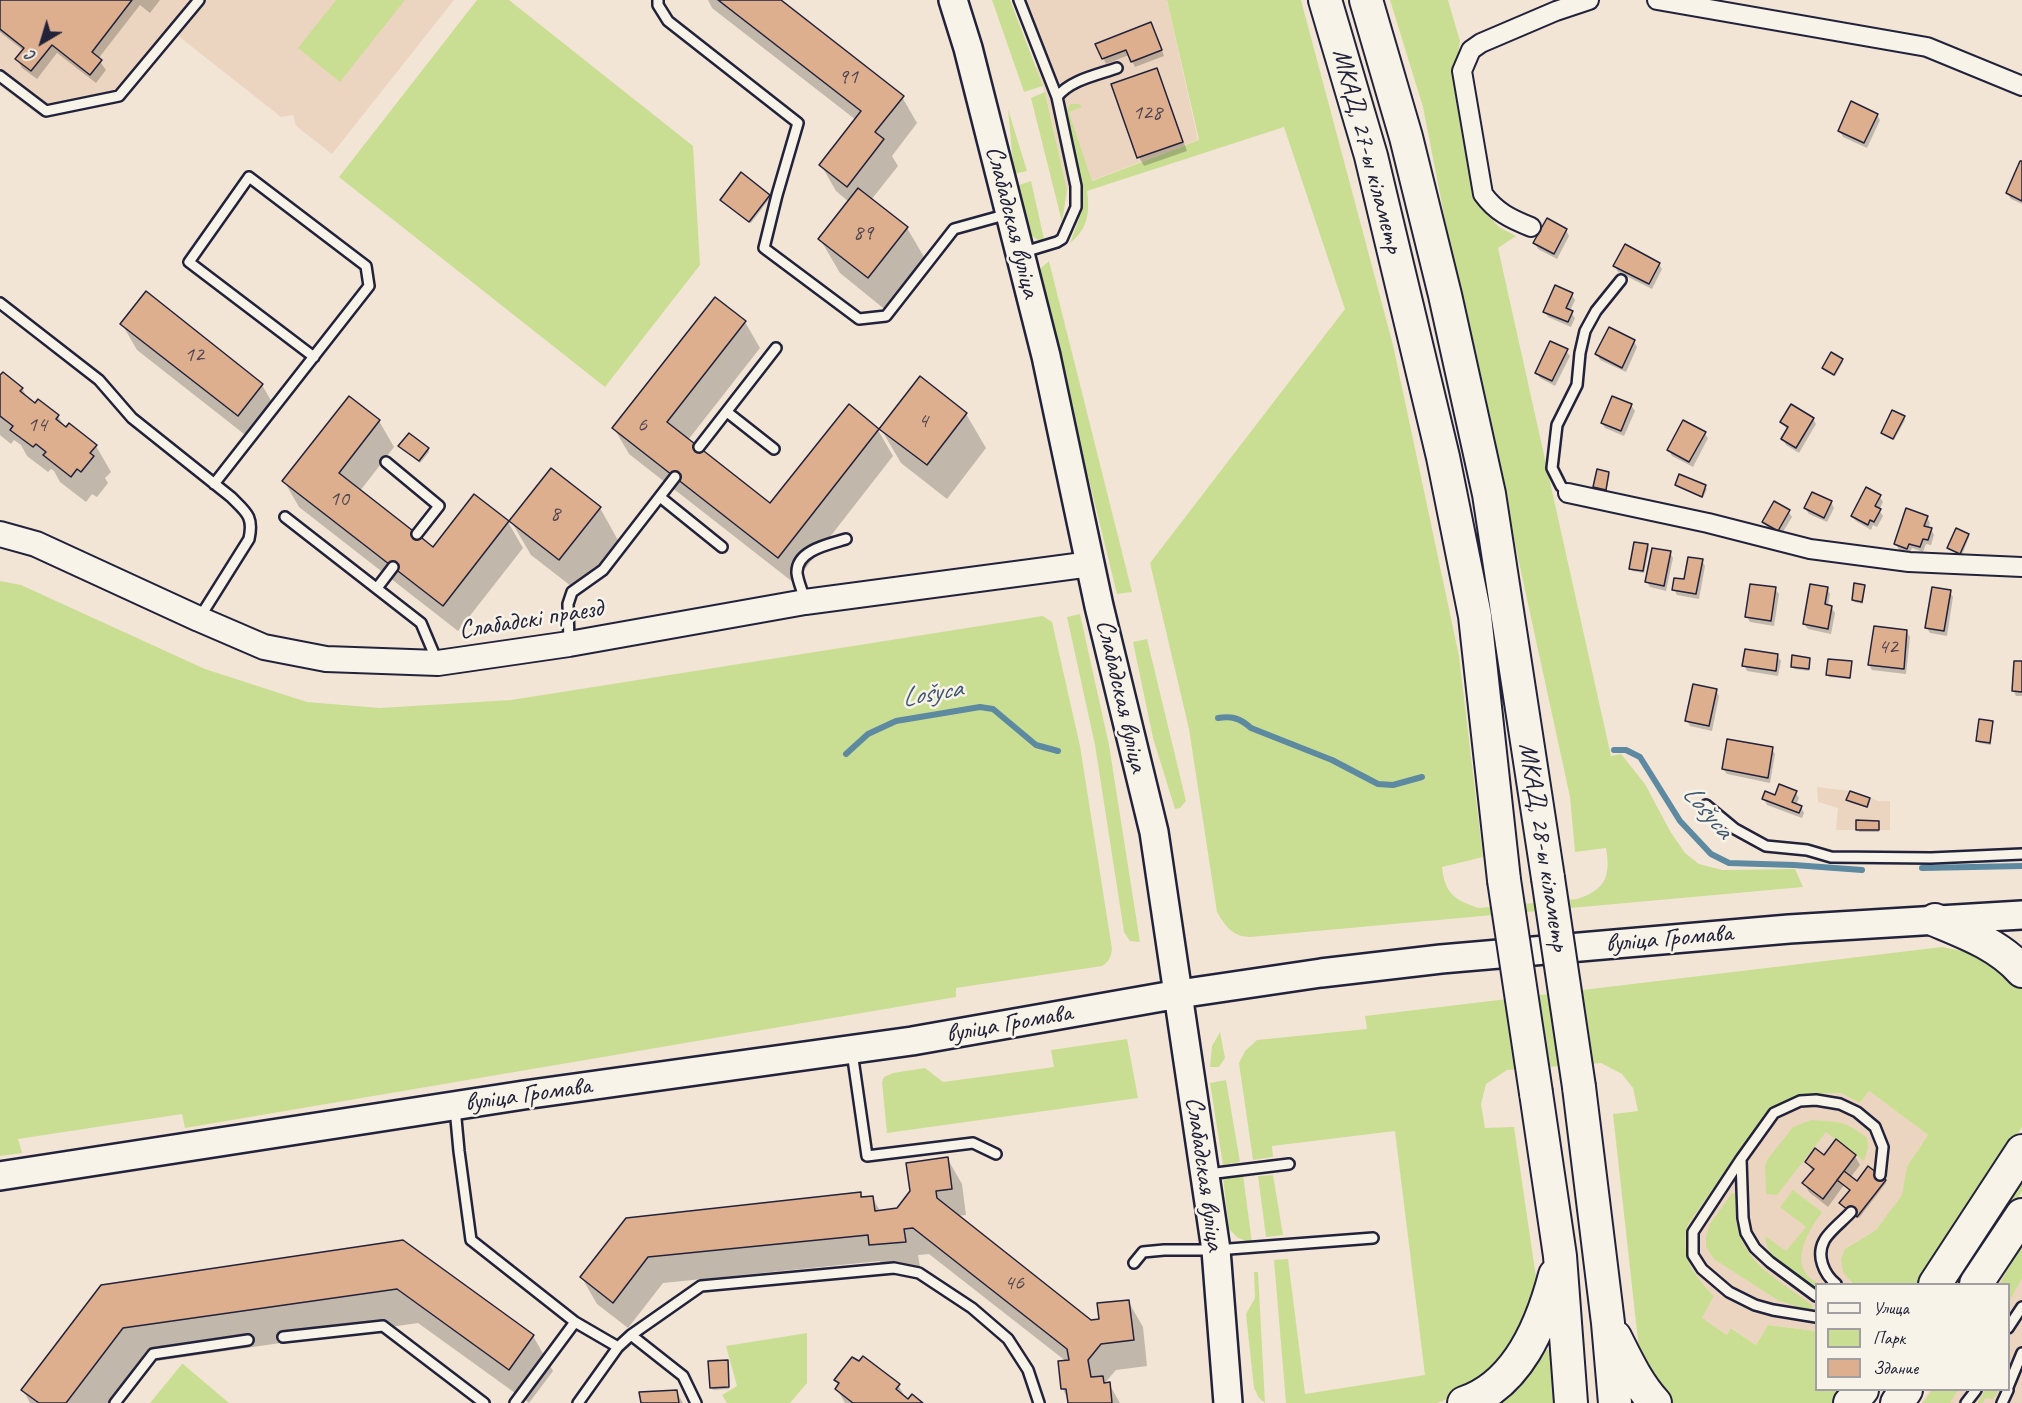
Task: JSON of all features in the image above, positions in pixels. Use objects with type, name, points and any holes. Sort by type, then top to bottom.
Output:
[{"type":"highway","name":"МКАД, 27-ы кіламетр","points":[[1325,0],[1371,156],[1407,303]]},
{"type":"highway","name":"МКАД, 27-ы кіламетр","points":[[1366,0],[1406,137],[1445,295]]},
{"type":"highway","name":"МКАД, 28-ы кіламетр","points":[[1445,295],[1490,494],[1579,1087],[1608,1323],[1615,1403]]},
{"type":"highway","name":"МКАД, 28-ы кіламетр","points":[[1407,303],[1443,457],[1475,616],[1504,880],[1560,1256],[1571,1403]]},
{"type":"highway","points":[[1935,920],[1971,935],[1997,950],[2022,971]]},
{"type":"highway","points":[[1934,1283],[2022,1150]]},
{"type":"highway","points":[[1977,1283],[2022,1215]]},
{"type":"highway","points":[[1464,1403],[1492,1388],[1513,1368],[1532,1341],[1552,1289],[1560,1256]]},
{"type":"highway","points":[[1608,1323],[1633,1373],[1655,1403]]},
{"type":"highway","points":[[1850,1403],[1860,1391]]},
{"type":"main road","name":"Слабадская вуліца","points":[[953,0],[968,48],[1021,252],[1154,832],[1216,1250],[1228,1403]]},
{"type":"main road","name":"вуліца Громава","points":[[0,1176],[455,1105],[912,1041],[1179,994],[1322,973],[1441,959],[1789,929],[2022,915]]},
{"type":"street","points":[[1531,227],[1503,215],[1490,205],[1483,194],[1462,71],[1471,50],[1481,43],[1556,11],[1589,0]]},
{"type":"street","points":[[1657,0],[1927,47],[2022,86]]},
{"type":"street","points":[[1568,494],[1708,523],[1810,549],[1910,562],[2022,567]]},
{"type":"street","name":"Слабадскі праезд","points":[[0,534],[36,544],[198,620],[264,647],[326,659],[438,663],[569,644],[805,602],[1091,564]]},
{"type":"lane","points":[[0,76],[46,111],[119,96],[199,0]]},
{"type":"lane","points":[[658,0],[658,5],[668,21],[798,123],[764,248],[859,319],[886,316],[954,229],[1011,214]]},
{"type":"lane","points":[[1019,0],[1057,97],[1076,186],[1076,207],[1062,239],[1021,252]]},
{"type":"lane","points":[[1057,97],[1070,85],[1117,68]]},
{"type":"lane","points":[[214,484],[314,357],[369,286],[366,266],[249,177],[189,262],[314,357]]},
{"type":"lane","points":[[1568,494],[1552,468],[1557,424],[1577,386],[1580,353],[1585,332],[1596,311],[1621,279]]},
{"type":"lane","points":[[0,303],[99,380],[132,418],[246,511],[252,525],[249,539],[198,620]]},
{"type":"lane","points":[[699,447],[776,348]]},
{"type":"lane","points":[[727,412],[774,449]]},
{"type":"lane","points":[[386,462],[439,506],[417,534]]},
{"type":"lane","points":[[569,644],[568,604],[572,592],[603,570],[675,477]]},
{"type":"lane","points":[[660,497],[722,548]]},
{"type":"lane","points":[[285,516],[421,623],[438,663]]},
{"type":"lane","points":[[805,602],[797,571],[801,560],[818,548],[846,539]]},
{"type":"lane","points":[[377,588],[393,567]]},
{"type":"lane","points":[[1706,805],[1735,829],[1766,846],[1807,850],[1831,857],[1931,858],[2022,854]]},
{"type":"lane","points":[[852,1049],[867,1156],[973,1143],[996,1154]]},
{"type":"lane","points":[[1815,1317],[1755,1305],[1729,1292],[1702,1269],[1693,1256],[1693,1232],[1774,1113],[1800,1101],[1816,1100],[1840,1104],[1857,1112],[1875,1127],[1883,1147],[1880,1175]]},
{"type":"lane","points":[[455,1105],[471,1240],[575,1322],[618,1347]]},
{"type":"lane","points":[[1741,1159],[1743,1218],[1746,1233],[1755,1248],[1770,1262],[1815,1295]]},
{"type":"lane","points":[[1204,1175],[1289,1164]]},
{"type":"lane","points":[[1835,1283],[1821,1263],[1824,1241],[1851,1212]]},
{"type":"lane","points":[[1134,1263],[1143,1252],[1216,1250],[1373,1238]]},
{"type":"lane","points":[[578,1403],[618,1347],[631,1335],[701,1286],[894,1268],[919,1273],[972,1308],[1008,1339],[1028,1370],[1039,1403]]},
{"type":"lane","points":[[2014,1321],[2022,1307]]},
{"type":"lane","points":[[514,1403],[575,1322]]},
{"type":"lane","points":[[283,1337],[383,1326],[484,1403]]},
{"type":"lane","points":[[631,1335],[683,1376],[696,1403]]},
{"type":"lane","points":[[115,1403],[153,1354],[248,1340]]},
{"type":"lane","points":[[2010,1383],[2022,1353]]},
{"type":"shaded area","points":[[0,0],[454,0],[332,154],[296,126],[293,115],[281,117],[177,35],[122,102],[41,117],[0,86]]},
{"type":"shaded area","points":[[1025,0],[1167,0],[1198,140],[1067,190],[1047,99],[1036,67],[1048,61]]},
{"type":"shaded area","points":[[1817,787],[1850,791],[1879,801],[1890,801],[1890,830],[1836,830],[1838,808],[1818,802]]},
{"type":"shaded area","points":[[1869,1091],[1928,1135],[1907,1166],[1903,1195],[1876,1230],[1845,1249],[1852,1283],[1815,1283],[1815,1331],[1768,1325],[1756,1345],[1732,1328],[1727,1335],[1701,1318],[1714,1296],[1700,1281],[1688,1261],[1683,1242],[1687,1226],[1765,1114],[1784,1101],[1812,1094],[1841,1093],[1860,1103]]},
{"type":"shaded area","points":[[2022,1246],[2022,1403],[1921,1403],[1929,1391],[2010,1391],[2010,1283],[1998,1283]]},
{"type":"green space","points":[[336,0],[405,0],[340,82],[298,48]]},
{"type":"green space","points":[[477,0],[509,0],[693,146],[700,265],[605,387],[339,177]]},
{"type":"green space","points":[[992,0],[1010,0],[1043,86],[1024,92]]},
{"type":"green space","points":[[1167,0],[1301,0],[1393,345],[1459,656],[1483,857],[1442,867],[1448,889],[1456,898],[1478,908],[1577,899],[1600,887],[1608,867],[1606,848],[1575,852],[1570,797],[1449,240],[1423,107],[1390,0],[1448,0],[1460,41],[1455,74],[1477,203],[1499,227],[1516,236],[1498,248],[1611,756],[1621,754],[1645,784],[1670,831],[1685,853],[1699,864],[1722,870],[1795,869],[1803,887],[1250,937],[1234,933],[1223,922],[1217,912],[1189,729],[1150,563],[1345,309],[1284,127],[1087,191],[1086,220],[1081,232],[1070,243],[1079,219],[1079,201],[1067,111],[1070,104],[1079,104],[1082,107],[1069,112],[1092,181],[1199,140]]},
{"type":"green space","points":[[1045,92],[1067,190],[1062,222],[1031,98]]},
{"type":"green space","points":[[1008,109],[1027,171],[1014,174]]},
{"type":"green space","points":[[1031,181],[1044,239],[1038,240],[1029,234],[1016,186]]},
{"type":"green space","points":[[1049,261],[1132,592],[1117,594],[1039,277],[1041,268]]},
{"type":"green space","points":[[0,581],[21,585],[205,669],[307,702],[380,708],[511,700],[1043,616],[1052,622],[1080,746],[1112,949],[1110,957],[1102,966],[956,988],[956,997],[185,1128],[182,1114],[18,1139],[22,1153],[0,1156]]},
{"type":"green space","points":[[1080,614],[1109,745],[1140,942],[1130,941],[1124,932],[1095,745],[1067,617]]},
{"type":"green space","points":[[1147,639],[1186,801],[1180,808],[1175,809],[1153,738],[1133,642]]},
{"type":"green space","points":[[1942,947],[1977,955],[2004,971],[2022,988],[2022,1127],[1918,1283],[1852,1283],[1843,1272],[1841,1259],[1845,1249],[1876,1230],[1902,1195],[1907,1166],[1928,1135],[1869,1091],[1860,1103],[1841,1093],[1812,1094],[1784,1101],[1765,1114],[1687,1226],[1685,1247],[1690,1264],[1714,1296],[1702,1318],[1727,1335],[1731,1328],[1756,1345],[1768,1325],[1815,1331],[1815,1391],[1848,1391],[1838,1403],[1665,1403],[1641,1368],[1613,1114],[1638,1111],[1633,1088],[1622,1074],[1601,1063],[1507,1070],[1486,1084],[1481,1104],[1485,1128],[1514,1127],[1539,1298],[1516,1350],[1469,1391],[1437,1403],[1286,1403],[1274,1260],[1288,1259],[1305,1394],[1425,1375],[1395,1131],[1272,1146],[1273,1157],[1253,1160],[1239,1063],[1245,1051],[1257,1040],[1367,1029],[1365,1016]]},
{"type":"green space","points":[[1220,1032],[1225,1058],[1219,1067],[1210,1067],[1212,1046]]},
{"type":"green space","points":[[1127,1039],[1138,1098],[887,1133],[882,1082],[884,1077],[893,1073],[925,1068],[943,1082],[1054,1067],[1051,1050]]},
{"type":"green space","points":[[1226,1080],[1240,1162],[1223,1165],[1210,1083]]},
{"type":"green space","points":[[1811,1120],[1841,1123],[1867,1138],[1868,1148],[1864,1161],[1826,1132],[1777,1195],[1766,1194],[1765,1166],[1767,1160],[1793,1127]]},
{"type":"green space","points":[[2022,1173],[2022,1192],[1961,1283],[1949,1283]]},
{"type":"green space","points":[[1243,1175],[1252,1243],[1238,1238],[1229,1229],[1223,1177]]},
{"type":"green space","points":[[1273,1175],[1283,1235],[1266,1237],[1258,1176]]},
{"type":"green space","points":[[1793,1190],[1822,1212],[1808,1234],[1801,1260],[1808,1276],[1818,1283],[1815,1283],[1815,1290],[1777,1262],[1767,1246],[1765,1236],[1786,1251],[1806,1227],[1780,1207]]},
{"type":"green space","points":[[1732,1193],[1736,1194],[1739,1234],[1746,1248],[1767,1272],[1812,1305],[1813,1311],[1779,1301],[1714,1259],[1706,1247],[1706,1236],[1710,1224]]},
{"type":"green space","points":[[2022,1241],[2022,1278],[2010,1300],[2010,1283],[2001,1283]]},
{"type":"green space","points":[[1254,1272],[1258,1272],[1265,1403],[1259,1398],[1254,1388],[1246,1314],[1255,1298]]},
{"type":"green space","points":[[807,1333],[807,1383],[790,1403],[727,1403],[722,1395],[737,1386],[726,1346]]},
{"type":"green space","points":[[1544,1349],[1551,1351],[1554,1403],[1497,1403]]},
{"type":"green space","points":[[183,1364],[229,1403],[150,1403]]},
{"type":"green space","points":[[1931,1391],[1957,1391],[1950,1403],[1923,1403]]},
{"type":"green space","points":[[1984,1391],[1998,1391],[1993,1399],[1985,1398],[1983,1403],[1978,1403]]},
{"type":"building","points":[[0,0],[132,0],[92,52],[102,60],[90,75],[52,45],[31,71],[15,59],[24,48],[0,29]]},
{"type":"building","points":[[718,0],[781,0],[904,96],[875,132],[884,139],[847,187],[819,165],[861,111]]},
{"type":"building","points":[[1151,22],[1162,50],[1131,62],[1126,50],[1102,59],[1095,44]]},
{"type":"building","points":[[1157,68],[1183,142],[1137,158],[1111,84]]},
{"type":"building","points":[[1851,101],[1878,114],[1864,143],[1838,131]]},
{"type":"building","points":[[2022,161],[2022,201],[2006,193]]},
{"type":"building","points":[[741,172],[770,195],[749,222],[720,200]]},
{"type":"building","points":[[858,188],[908,227],[868,278],[818,239]]},
{"type":"building","points":[[1547,218],[1567,229],[1554,254],[1533,243]]},
{"type":"building","points":[[1625,244],[1660,263],[1649,284],[1613,266]]},
{"type":"building","points":[[1555,285],[1573,293],[1566,308],[1573,311],[1568,322],[1543,312]]},
{"type":"building","points":[[146,291],[263,384],[238,416],[120,324]]},
{"type":"building","points":[[715,297],[746,321],[667,422],[770,503],[849,404],[879,429],[778,558],[612,428]]},
{"type":"building","points":[[1609,327],[1635,340],[1622,368],[1595,354]]},
{"type":"building","points":[[1550,341],[1568,349],[1552,381],[1535,373]]},
{"type":"building","points":[[1831,352],[1843,359],[1834,375],[1822,368]]},
{"type":"building","points":[[3,372],[23,388],[20,391],[35,403],[38,399],[59,415],[56,419],[66,427],[69,423],[97,445],[90,453],[94,456],[81,472],[77,469],[71,477],[43,455],[46,452],[36,444],[33,447],[10,430],[13,426],[0,416],[0,375]]},
{"type":"building","points":[[920,376],[967,413],[927,465],[879,429]]},
{"type":"building","points":[[349,396],[380,420],[339,473],[433,547],[474,494],[509,521],[443,606],[282,481]]},
{"type":"building","points":[[1612,396],[1632,404],[1621,431],[1601,423]]},
{"type":"building","points":[[1791,404],[1814,418],[1796,448],[1781,439],[1788,427],[1780,422]]},
{"type":"building","points":[[1892,410],[1905,416],[1893,439],[1881,433]]},
{"type":"building","points":[[1683,420],[1706,432],[1689,462],[1667,450]]},
{"type":"building","points":[[409,433],[429,448],[419,461],[398,446]]},
{"type":"building","points":[[551,468],[601,507],[559,560],[509,521]]},
{"type":"building","points":[[1597,469],[1609,472],[1606,490],[1593,487]]},
{"type":"building","points":[[1679,474],[1706,485],[1702,497],[1675,485]]},
{"type":"building","points":[[1866,487],[1881,495],[1875,506],[1881,509],[1874,522],[1870,520],[1868,525],[1851,516]]},
{"type":"building","points":[[1812,492],[1832,501],[1824,518],[1804,508]]},
{"type":"building","points":[[1774,501],[1790,510],[1778,531],[1762,522]]},
{"type":"building","points":[[1906,508],[1928,516],[1924,526],[1932,528],[1928,540],[1923,539],[1920,547],[1909,544],[1907,549],[1894,544]]},
{"type":"building","points":[[1956,528],[1969,534],[1960,554],[1947,548]]},
{"type":"building","points":[[1634,542],[1648,544],[1643,571],[1629,569]]},
{"type":"building","points":[[1652,548],[1671,551],[1664,586],[1645,582]]},
{"type":"building","points":[[1688,557],[1703,559],[1696,594],[1672,590],[1674,578],[1684,579]]},
{"type":"building","points":[[1854,583],[1865,585],[1862,602],[1852,600]]},
{"type":"building","points":[[1750,584],[1776,587],[1771,621],[1745,617]]},
{"type":"building","points":[[1810,584],[1828,587],[1825,604],[1832,606],[1828,629],[1803,624]]},
{"type":"building","points":[[1932,587],[1951,590],[1944,631],[1925,628]]},
{"type":"building","points":[[1874,626],[1907,630],[1904,669],[1868,665]]},
{"type":"building","points":[[1745,649],[1778,654],[1776,671],[1742,666]]},
{"type":"building","points":[[1792,655],[1810,658],[1809,669],[1791,667]]},
{"type":"building","points":[[1828,659],[1852,661],[1850,678],[1826,675]]},
{"type":"building","points":[[2014,661],[2022,661],[2022,692],[2012,691]]},
{"type":"building","points":[[1693,684],[1717,689],[1709,726],[1685,721]]},
{"type":"building","points":[[1979,719],[1993,721],[1990,743],[1976,741]]},
{"type":"building","points":[[1727,739],[1773,747],[1768,778],[1722,769]]},
{"type":"building","points":[[1779,784],[1797,791],[1792,802],[1802,806],[1799,813],[1762,799],[1765,791],[1775,795]]},
{"type":"building","points":[[1850,791],[1870,798],[1867,807],[1846,800]]},
{"type":"building","points":[[1856,820],[1879,821],[1879,830],[1856,830]]},
{"type":"building","points":[[1836,1139],[1856,1155],[1823,1199],[1802,1183],[1814,1169],[1805,1162],[1815,1148],[1824,1155]]},
{"type":"building","points":[[948,1157],[952,1189],[936,1191],[937,1198],[1091,1320],[1099,1319],[1097,1303],[1129,1300],[1134,1340],[1101,1344],[1088,1360],[1091,1377],[1103,1376],[1104,1383],[1110,1382],[1112,1403],[1068,1403],[1066,1389],[1061,1389],[1058,1361],[1069,1360],[1067,1349],[913,1228],[904,1229],[906,1242],[869,1245],[868,1235],[648,1257],[613,1303],[580,1277],[626,1218],[861,1192],[861,1197],[873,1196],[875,1211],[897,1208],[910,1191],[906,1163]]},
{"type":"building","points":[[1868,1166],[1886,1180],[1857,1217],[1839,1203],[1850,1190],[1837,1180],[1844,1171],[1857,1181]]},
{"type":"building","points":[[403,1240],[534,1335],[509,1370],[397,1289],[123,1328],[66,1403],[39,1403],[21,1390],[101,1285]]},
{"type":"building","points":[[863,1356],[900,1384],[896,1389],[908,1399],[912,1394],[923,1403],[853,1403],[835,1389],[839,1383],[834,1380],[852,1357],[859,1361]]},
{"type":"building","points":[[728,1360],[729,1387],[710,1388],[708,1361]]},
{"type":"building","points":[[677,1390],[679,1403],[641,1403],[639,1392]]},
{"type":"waterway","name":"Lošyca","points":[[846,754],[868,734],[896,721],[980,707],[993,709],[1036,745],[1058,751]]},
{"type":"waterway","name":"Lošyca","points":[[1218,718],[1239,720],[1251,728],[1332,760],[1378,784],[1393,785],[1422,777]]},
{"type":"waterway","name":"Lošyca","points":[[1614,750],[1626,750],[1640,757],[1680,821],[1711,854],[1729,863],[1862,870]]},
{"type":"waterway","name":"Lošyca","points":[[1922,868],[2022,866]]}]
